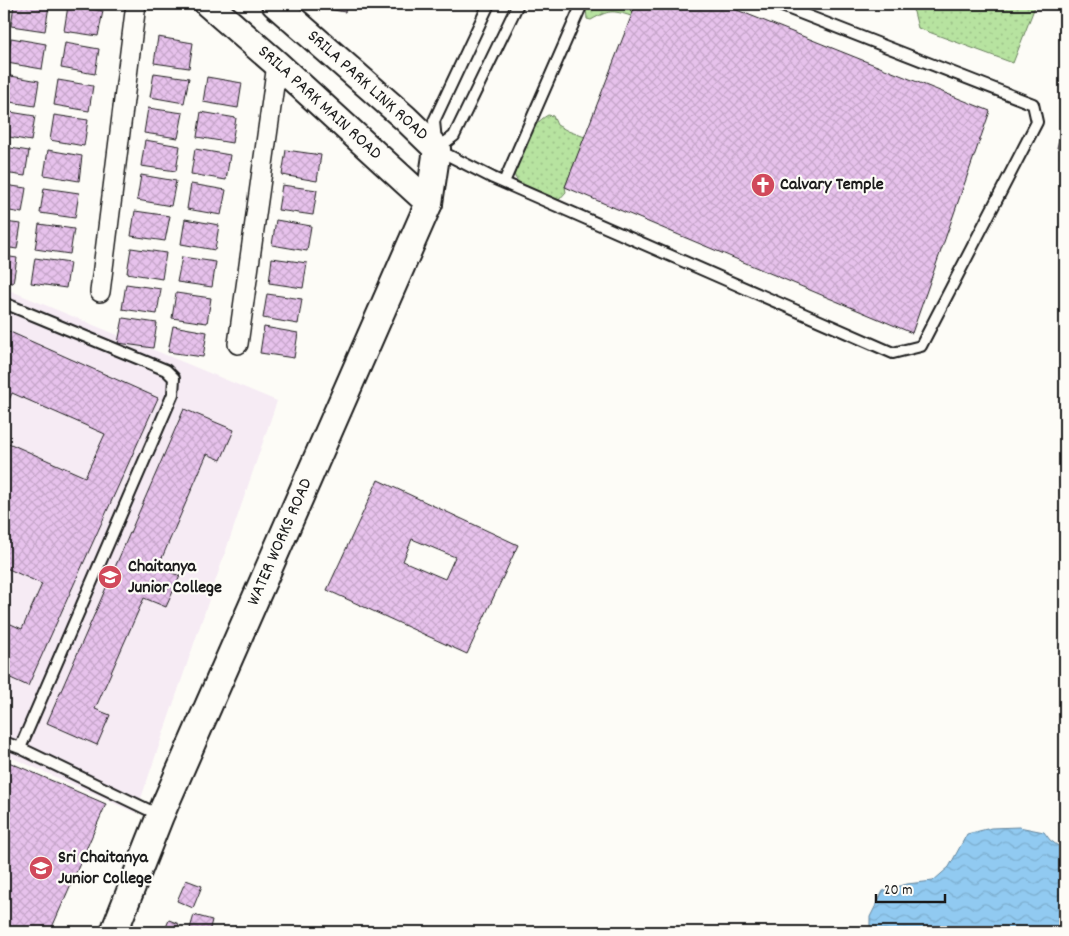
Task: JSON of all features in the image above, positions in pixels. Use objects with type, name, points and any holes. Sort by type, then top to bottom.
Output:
[{"type":"street","points":[[100,292],[136,4]]},
{"type":"street","name":"SRILA PARK MAIN ROAD","points":[[208,4],[277,64],[429,203]]},
{"type":"street","name":"SRILA PARK LINK ROAD","points":[[275,4],[405,118],[437,149]]},
{"type":"street","points":[[238,344],[277,64]]},
{"type":"street","name":"WATER WORKS ROAD","points":[[114,932],[160,816],[429,203],[437,149]]},
{"type":"lane","name":"WATER WORKS ROAD","points":[[437,149],[434,121],[489,4]]},
{"type":"lane","points":[[518,4],[454,136],[437,149],[504,182],[893,353],[921,346],[1037,122],[1033,104],[777,4]]},
{"type":"lane","points":[[504,182],[582,4]]},
{"type":"lane","points":[[4,303],[166,370],[174,378],[173,394],[20,748]]},
{"type":"lane","points":[[4,742],[160,816]]},
{"type":"shaded area","name":"Chaitanya Junior College","points":[[4,288],[277,401],[136,813],[4,754]]},
{"type":"green space","points":[[588,4],[636,4],[631,16],[611,12],[591,20],[587,19],[586,9]]},
{"type":"green space","points":[[908,4],[1036,4],[1013,63],[918,28],[914,12]]},
{"type":"green space","points":[[548,115],[553,116],[557,125],[585,137],[565,187],[566,192],[557,202],[522,185],[515,177],[515,169],[527,139],[536,125]]},
{"type":"water","points":[[1019,827],[1044,832],[1050,840],[1065,851],[1065,932],[870,932],[870,917],[883,891],[907,884],[933,881],[949,867],[967,834],[991,828]]},
{"type":"building","points":[[14,4],[49,6],[45,31],[11,26]]},
{"type":"building","points":[[311,4],[347,4],[345,12],[311,6]]},
{"type":"building","points":[[636,4],[722,4],[990,111],[912,333],[565,187]]},
{"type":"building","points":[[68,6],[103,11],[98,36],[64,31]]},
{"type":"building","points":[[158,37],[193,43],[189,68],[154,63]]},
{"type":"building","points":[[11,38],[46,44],[42,69],[7,63]]},
{"type":"building","points":[[65,43],[99,49],[95,74],[61,68]]},
{"type":"building","points":[[154,73],[189,78],[184,103],[150,97]]},
{"type":"building","points":[[5,75],[39,81],[35,106],[4,101]]},
{"type":"building","points":[[207,77],[242,83],[238,108],[203,102]]},
{"type":"building","points":[[58,80],[93,86],[89,111],[54,105]]},
{"type":"building","points":[[148,108],[183,113],[178,138],[144,133]]},
{"type":"building","points":[[4,111],[35,116],[31,141],[4,136]]},
{"type":"building","points":[[201,112],[236,118],[232,143],[197,137]]},
{"type":"building","points":[[1065,114],[1065,159],[1060,158],[1064,148],[1057,148]]},
{"type":"building","points":[[54,115],[88,120],[84,146],[50,140]]},
{"type":"building","points":[[145,140],[180,146],[176,171],[141,166]]},
{"type":"building","points":[[4,147],[29,151],[25,176],[4,173]]},
{"type":"building","points":[[195,149],[230,155],[226,180],[191,174]]},
{"type":"building","points":[[48,150],[82,156],[79,181],[44,175]]},
{"type":"building","points":[[286,150],[321,155],[317,181],[282,175]]},
{"type":"building","points":[[141,175],[176,181],[171,206],[137,200]]},
{"type":"building","points":[[191,184],[226,190],[221,215],[187,209]]},
{"type":"building","points":[[4,185],[26,188],[22,213],[4,210]]},
{"type":"building","points":[[282,185],[317,190],[313,215],[278,210]]},
{"type":"building","points":[[44,188],[79,193],[75,218],[40,213]]},
{"type":"building","points":[[135,211],[170,216],[165,241],[131,236]]},
{"type":"building","points":[[185,219],[219,225],[215,250],[181,244]]},
{"type":"building","points":[[276,220],[311,226],[307,251],[272,245]]},
{"type":"building","points":[[4,222],[21,224],[17,249],[4,247]]},
{"type":"building","points":[[39,224],[74,229],[70,254],[35,249]]},
{"type":"building","points":[[131,248],[166,253],[162,279],[127,273]]},
{"type":"building","points":[[4,256],[17,258],[13,283],[4,282]]},
{"type":"building","points":[[182,257],[216,262],[212,287],[177,282]]},
{"type":"building","points":[[35,258],[70,263],[66,288],[31,283]]},
{"type":"building","points":[[272,258],[307,263],[303,288],[269,283]]},
{"type":"building","points":[[126,284],[161,289],[157,314],[122,309]]},
{"type":"building","points":[[176,293],[211,298],[207,323],[172,318]]},
{"type":"building","points":[[267,294],[302,299],[298,324],[263,318]]},
{"type":"building","points":[[123,318],[157,323],[153,348],[118,343]]},
{"type":"building","points":[[173,326],[207,332],[203,357],[168,352]]},
{"type":"building","points":[[264,327],[298,333],[294,358],[260,353]]},
{"type":"building","points":[[8,331],[158,398],[28,686],[4,675],[4,621],[22,629],[42,584],[4,567],[4,441],[85,477],[105,434],[12,393],[4,412],[4,341]]},
{"type":"building","points":[[184,409],[234,430],[221,460],[207,454],[158,567],[180,576],[166,607],[144,598],[95,709],[110,715],[97,745],[47,723]]},
{"type":"building","points":[[378,480],[518,545],[467,654],[327,590]],"holes":[[[412,539],[455,557],[445,579],[403,561]]]},
{"type":"building","name":"Sri Chaitanya Junior College","points":[[4,760],[106,804],[50,932],[4,932]]},
{"type":"building","points":[[186,880],[202,886],[193,908],[177,901]]},
{"type":"building","points":[[194,915],[212,920],[209,932],[189,932]]},
{"type":"building","points":[[169,920],[179,924],[175,932],[164,932]]},
{"type":"place","name":"Calvary Temple","points":[[763,185]]},
{"type":"place","name":"Chaitanya Junior College","points":[[110,577]]},
{"type":"place","name":"Sri Chaitanya Junior College","points":[[41,868]]}]
